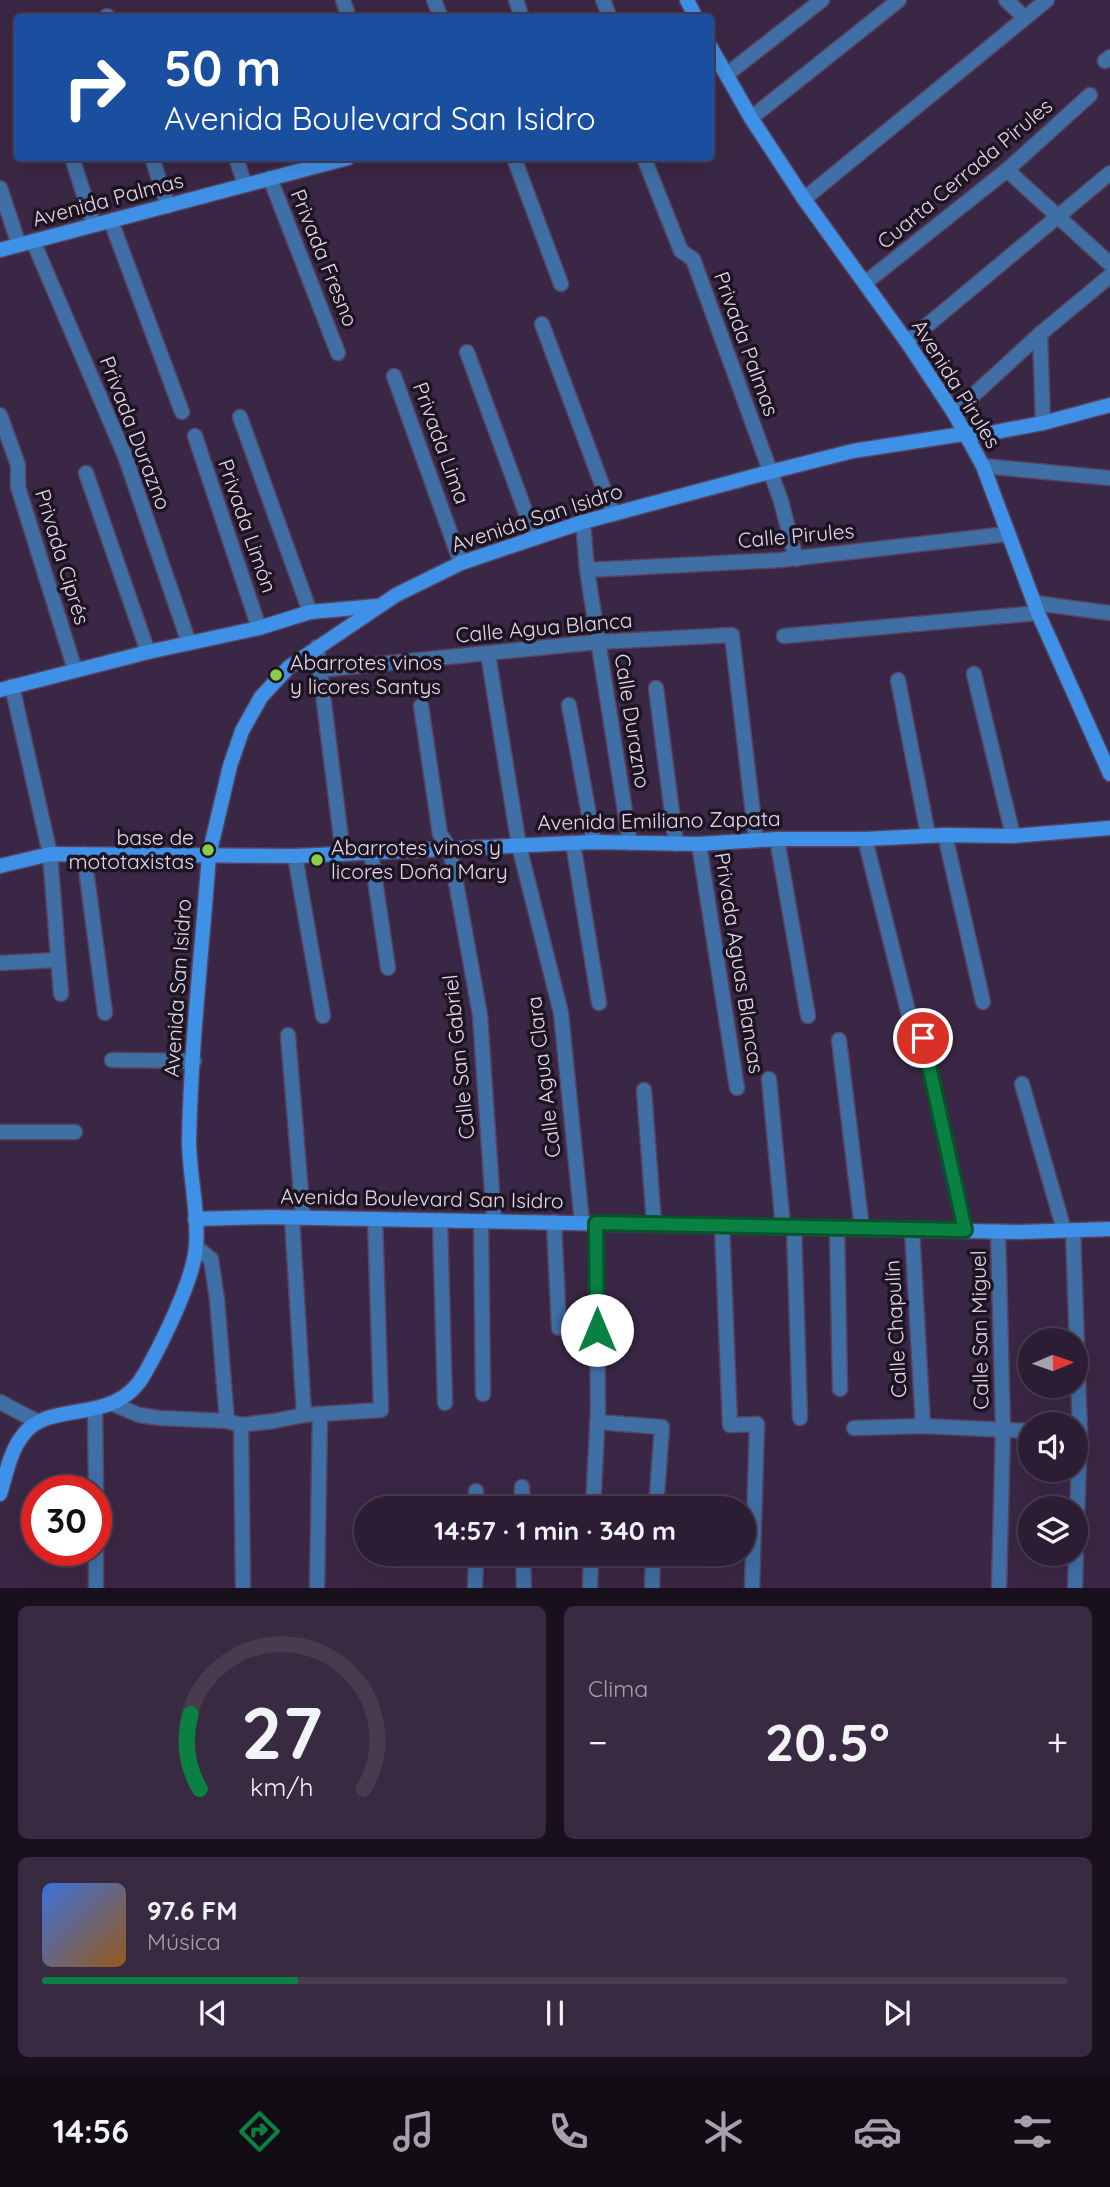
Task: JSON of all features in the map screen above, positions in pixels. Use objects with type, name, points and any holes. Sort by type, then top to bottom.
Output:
[{"type":"main road","name":"Avenida Pirules","points":[[714,57],[804,199],[907,342],[954,414],[983,466],[1037,608],[1110,774]]},
{"type":"main road","name":"Avenida Palmas","points":[[0,250],[336,161]]},
{"type":"main road","name":"Avenida San Isidro","points":[[36,1421],[113,1404],[130,1393],[144,1376],[191,1273],[196,1247],[189,1142],[209,855],[223,790],[242,731],[261,697],[289,667],[378,606],[461,563],[583,522],[853,451],[963,434],[985,434],[1043,423],[1110,405]]},
{"type":"main road","points":[[6,688],[148,652],[259,628],[310,612],[378,606]]},
{"type":"main road","name":"Avenida Emiliano Zapata","points":[[0,866],[50,855],[295,856],[594,842],[699,844],[928,835],[1013,836],[1110,828]]},
{"type":"main road","name":"Avenida Boulevard San Isidro","points":[[195,1219],[374,1219],[998,1231],[1110,1229]]},
{"type":"main road","points":[[0,1494],[12,1454],[22,1435],[36,1421]]},
{"type":"street","points":[[726,75],[822,0]]},
{"type":"street","points":[[751,118],[899,0]]},
{"type":"street","points":[[1006,0],[1024,17]]},
{"type":"street","points":[[804,199],[1047,0]]},
{"type":"street","name":"Cuarta Cerrada Pirules","points":[[865,284],[1007,170],[1090,96]]},
{"type":"street","points":[[73,161],[94,225]]},
{"type":"street","points":[[153,161],[168,206]]},
{"type":"street","points":[[237,161],[245,185]]},
{"type":"street","points":[[515,161],[561,284]]},
{"type":"street","name":"Privada Palmas","points":[[646,161],[681,251],[693,259],[787,518],[796,559]]},
{"type":"street","points":[[1007,170],[1110,264]]},
{"type":"street","points":[[907,342],[1110,173]]},
{"type":"street","name":"Privada Fresno","points":[[270,178],[338,353]]},
{"type":"street","name":"Privada Durazno","points":[[0,188],[125,456],[189,643]]},
{"type":"street","points":[[111,221],[182,412]]},
{"type":"street","points":[[954,414],[1040,334],[1110,276]]},
{"type":"street","points":[[542,324],[613,514]]},
{"type":"street","points":[[1040,334],[1043,423]]},
{"type":"street","points":[[467,352],[535,538]]},
{"type":"street","name":"Privada Lima","points":[[394,376],[461,563]]},
{"type":"street","name":"Privada Ciprés","points":[[0,415],[18,465],[18,487],[75,670]]},
{"type":"street","points":[[240,417],[310,612]]},
{"type":"street","name":"Privada Limón","points":[[195,436],[259,628]]},
{"type":"street","points":[[983,466],[1110,478]]},
{"type":"street","points":[[86,474],[148,652]]},
{"type":"street","name":"Calle Durazno","points":[[583,522],[587,570],[630,843]]},
{"type":"street","name":"Calle Pirules","points":[[587,570],[796,559],[1008,534]]},
{"type":"street","points":[[784,636],[1037,608],[1110,613]]},
{"type":"street","name":"Calle Agua Blanca","points":[[319,670],[598,642],[732,635],[755,840]]},
{"type":"street","points":[[317,647],[343,854]]},
{"type":"street","name":"Calle Agua Clara","points":[[488,654],[519,846],[561,1013],[589,1223],[597,1422],[594,1496]]},
{"type":"street","points":[[974,674],[1013,836]]},
{"type":"street","points":[[898,680],[928,835]]},
{"type":"street","points":[[6,688],[50,855],[61,995]]},
{"type":"street","points":[[656,688],[676,844]]},
{"type":"street","points":[[569,705],[594,842]]},
{"type":"street","name":"Calle San Gabriel","points":[[421,706],[440,834],[450,849],[480,1015],[488,1221],[483,1394]]},
{"type":"street","points":[[945,835],[983,1002]]},
{"type":"street","points":[[777,839],[808,1016]]},
{"type":"street","points":[[865,839],[911,1023],[923,1038],[965,1230]]},
{"type":"street","points":[[573,843],[599,1003]]},
{"type":"street","name":"Privada Aguas Blancas","points":[[699,844],[737,1088]]},
{"type":"street","points":[[371,853],[388,968]]},
{"type":"street","points":[[84,854],[105,1013]]},
{"type":"street","points":[[295,856],[323,1016]]},
{"type":"street","points":[[0,963],[58,960]]},
{"type":"street","points":[[288,1035],[298,1218],[304,1415]]},
{"type":"street","points":[[839,1040],[862,1228]]},
{"type":"street","points":[[112,1060],[194,1061]]},
{"type":"street","points":[[769,1079],[789,1227],[800,1418]]},
{"type":"street","points":[[1022,1084],[1068,1230],[1077,1412]]},
{"type":"street","points":[[644,1090],[654,1224]]},
{"type":"street","points":[[0,1132],[75,1132]]},
{"type":"street","points":[[113,1404],[139,1415],[234,1423],[274,1422],[304,1415],[382,1410],[374,1219]]},
{"type":"street","points":[[440,1220],[445,1403]]},
{"type":"street","points":[[554,1222],[559,1328]]},
{"type":"street","points":[[722,1225],[730,1425],[757,1424],[752,1588]]},
{"type":"street","points":[[837,1228],[840,1389]]},
{"type":"street","name":"Calle Chapulín","points":[[912,1229],[923,1426]]},
{"type":"street","name":"Calle San Miguel","points":[[998,1231],[1003,1429],[999,1588]]},
{"type":"street","points":[[196,1247],[211,1259],[218,1299],[234,1423],[243,1588]]},
{"type":"street","points":[[0,1402],[36,1421]]},
{"type":"street","points":[[95,1409],[96,1475]]},
{"type":"street","points":[[317,1588],[320,1414]]},
{"type":"street","points":[[597,1422],[662,1427],[657,1496]]},
{"type":"street","points":[[855,1427],[923,1426],[1018,1430]]},
{"type":"street","points":[[522,1487],[522,1496]]},
{"type":"street","points":[[476,1491],[476,1496]]},
{"type":"street","points":[[96,1566],[96,1588]]},
{"type":"street","points":[[475,1588],[476,1566]]},
{"type":"street","points":[[523,1566],[524,1588]]},
{"type":"street","points":[[590,1588],[591,1566]]},
{"type":"street","points":[[652,1588],[653,1566]]},
{"type":"street","points":[[1075,1588],[1076,1566]]},
{"type":"place","name":"Abarrotes vinos y licores Santys","points":[[276,675]]},
{"type":"place","name":"base de mototaxistas","points":[[208,850]]},
{"type":"place","name":"Abarrotes vinos y licores Doña Mary","points":[[317,860]]},
{"type":"route","points":[[597,1330],[596,1223],[965,1230],[923,1038]]}]
